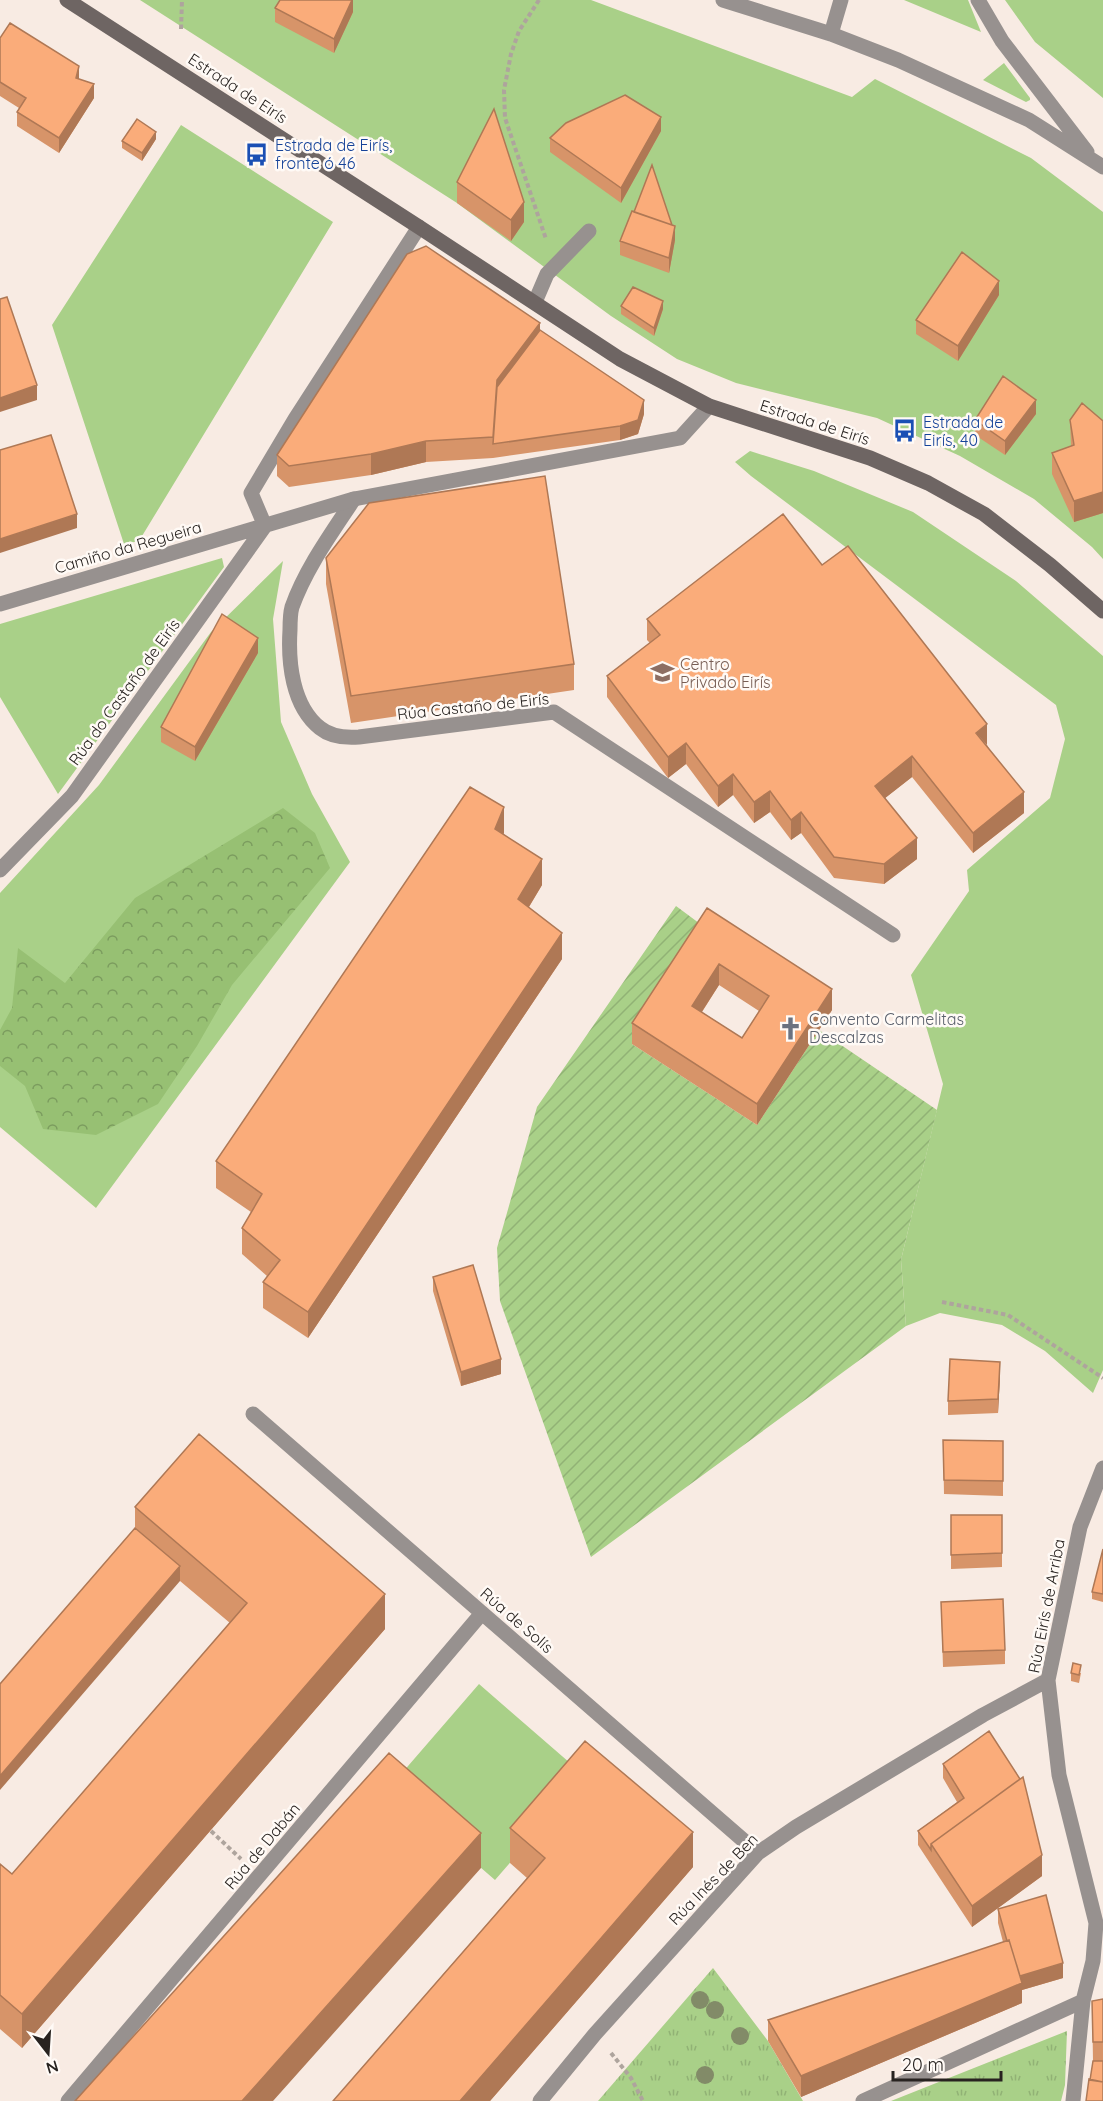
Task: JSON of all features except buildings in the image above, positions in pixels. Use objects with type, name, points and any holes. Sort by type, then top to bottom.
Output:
[{"type":"street","name":"Estrada de Eirís","points":[[67,0],[536,302],[620,359],[710,406],[870,458],[928,483],[984,514],[1103,610]]},
{"type":"street","points":[[723,0],[831,34],[898,60],[1029,120],[1098,163]]},
{"type":"street","points":[[831,34],[841,0]]},
{"type":"street","points":[[978,0],[1002,41],[1098,163]]},
{"type":"street","points":[[419,227],[295,419],[251,493],[265,526],[354,499],[680,438],[710,406]]},
{"type":"street","points":[[536,302],[548,274],[589,231]]},
{"type":"street","name":"Rúa Castaño de Eirís","points":[[354,499],[302,583],[291,611],[290,663],[294,684],[301,704],[320,728],[335,736],[359,737],[554,712],[893,935]]},
{"type":"street","name":"Camiño da Regueira","points":[[0,604],[265,526]]},
{"type":"street","name":"Rúa do Castaño de Eirís","points":[[0,870],[72,796],[265,526]]},
{"type":"street","name":"Rúa de Solís","points":[[253,1414],[758,1853]]},
{"type":"street","name":"Rúa Eirís de Arriba","points":[[1072,2101],[1083,2001],[1093,1961],[1096,1923],[1059,1775],[1048,1680],[1080,1527],[1103,1468]]},
{"type":"street","name":"Rúa de Dabán","points":[[68,2101],[482,1613]]},
{"type":"street","name":"Rúa Inés de Ben","points":[[540,2101],[595,2034],[758,1853],[805,1821],[982,1715],[1048,1680]]},
{"type":"street","points":[[862,2101],[1083,2001]]},
{"type":"path","points":[[181,29],[182,0]]},
{"type":"path","points":[[539,0],[519,31],[511,54],[504,90],[505,118],[550,249],[548,274]]},
{"type":"path","points":[[942,1302],[1008,1315],[1103,1378]]},
{"type":"path","points":[[211,1831],[225,1843]]},
{"type":"path","points":[[595,2034],[631,2078],[643,2101]]},
{"type":"green space","points":[[140,0],[591,0],[852,97],[875,79],[1031,158],[1103,212],[1103,559],[1092,547],[1034,499],[960,456],[877,418],[736,383],[677,359],[611,316],[457,203]]},
{"type":"green space","points":[[904,0],[968,0],[981,32]]},
{"type":"green space","points":[[1005,0],[1103,0],[1103,98],[1035,42]]},
{"type":"green space","points":[[1004,63],[1030,100],[1026,102],[983,80]]},
{"type":"green space","points":[[181,125],[333,222],[139,541],[124,544],[52,325]]},
{"type":"green space","points":[[750,451],[814,471],[913,512],[1016,581],[1103,656],[1103,1370],[1093,1393],[1045,1351],[1002,1325],[940,1313],[906,1326],[901,1260],[943,1084],[911,975],[969,891],[967,870],[1050,798],[1065,739],[1056,705],[735,462]]},
{"type":"green space","points":[[222,558],[224,567],[58,794],[0,697],[0,624]]},
{"type":"green space","points":[[283,561],[273,619],[281,722],[312,794],[350,862],[96,1208],[0,1127],[0,893],[99,785],[211,632]]},
{"type":"green space","points":[[283,808],[315,833],[330,868],[232,985],[197,1046],[158,1104],[96,1135],[43,1129],[25,1086],[0,1066],[0,1030],[12,1008],[18,948],[65,983],[135,898]]},
{"type":"green space","points":[[676,906],[707,929],[632,1044],[757,1125],[819,1030],[937,1110],[901,1260],[906,1326],[591,1557],[500,1301],[497,1248],[537,1107]]},
{"type":"green space","points":[[479,1684],[585,1776],[495,1880],[389,1788]]},
{"type":"green space","points":[[713,1968],[768,2041],[803,2101],[598,2101]]},
{"type":"green space","points":[[1067,2031],[1065,2085],[1061,2101],[891,2101]]},
{"type":"place","name":"Estrada de Eirís, fronte ó 46","points":[[257,154]]},
{"type":"place","name":"Estrada de Eirís, 40","points":[[905,431]]},
{"type":"place","name":"Centro Privado Eirís","points":[[662,673]]},
{"type":"place","name":"Convento Carmelitas Descalzas","points":[[791,1028]]}]
